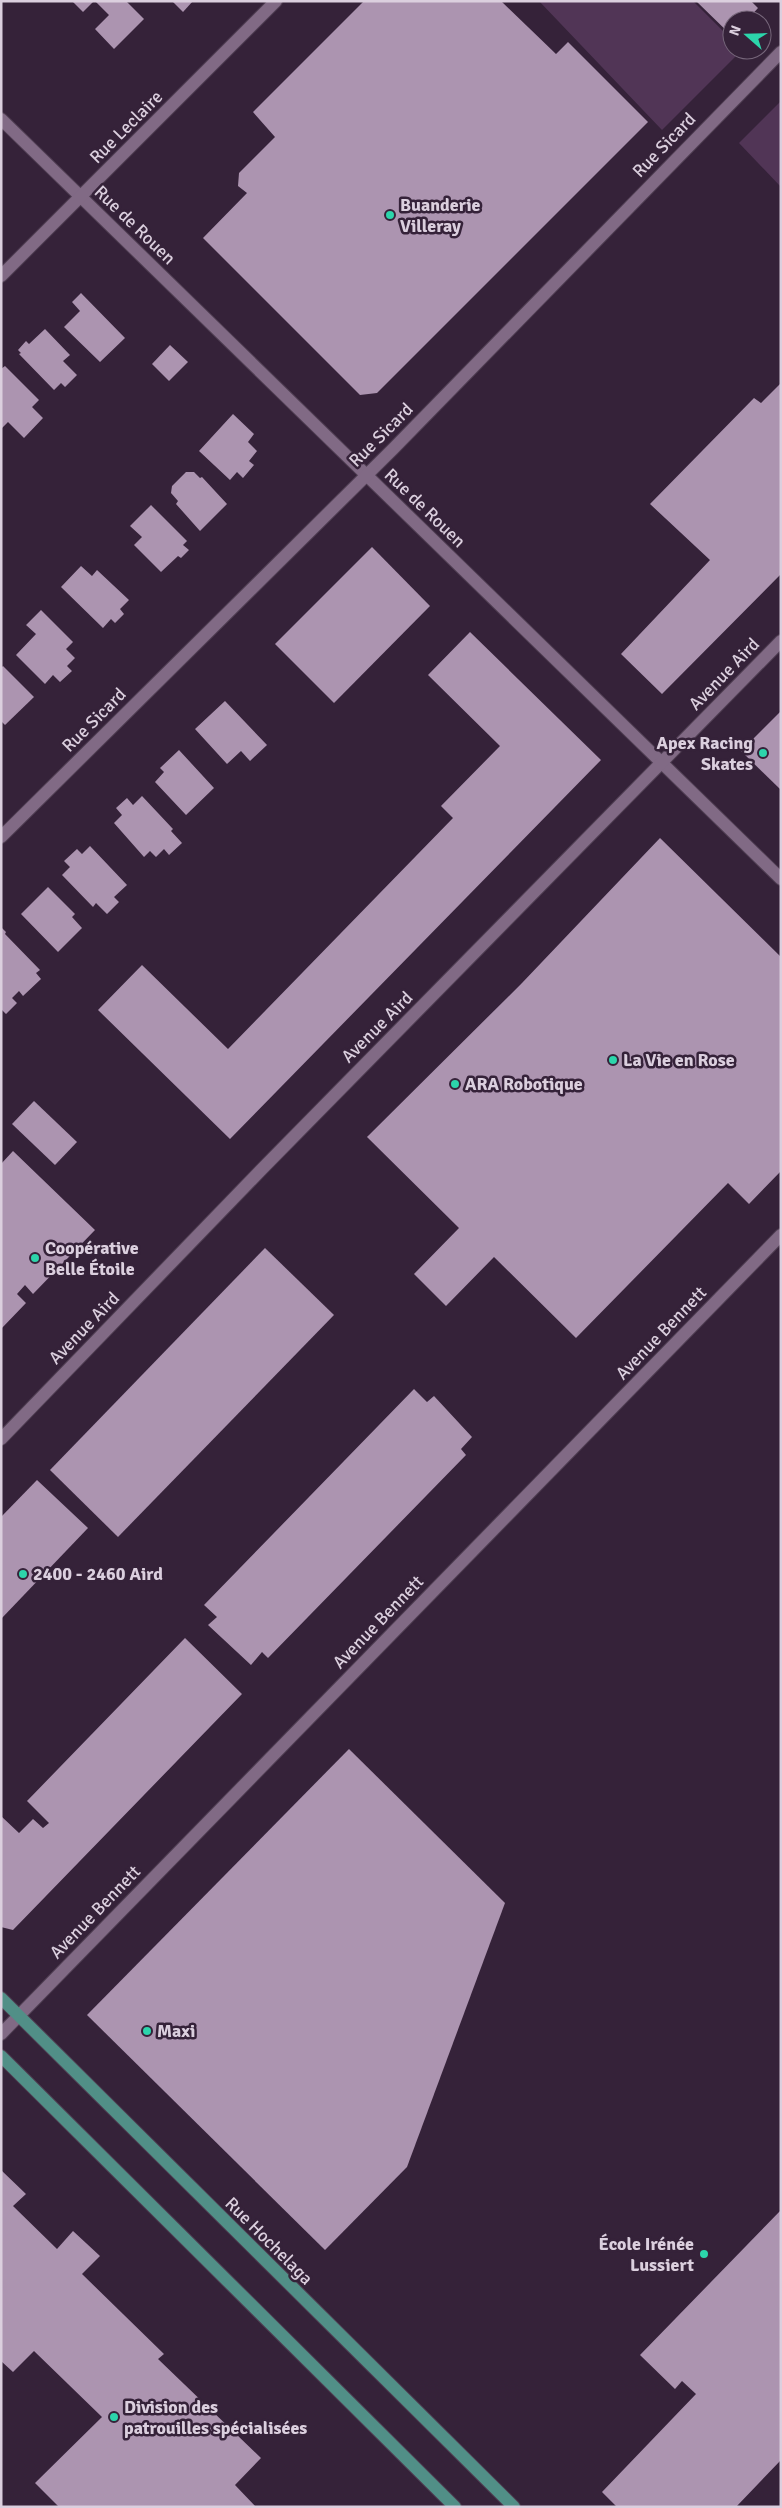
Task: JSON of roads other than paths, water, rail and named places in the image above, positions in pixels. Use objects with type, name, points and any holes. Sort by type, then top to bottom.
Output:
[{"type":"main road","name":"Rue Hochelaga","points":[[1,1998],[514,2507]]},
{"type":"main road","points":[[1,2056],[456,2507]]},
{"type":"street","name":"Rue Leclaire","points":[[1,276],[276,1]]},
{"type":"street","name":"Rue Sicard","points":[[1,837],[366,474],[781,52]]},
{"type":"street","name":"Rue de Rouen","points":[[1,119],[781,879]]},
{"type":"street","name":"Avenue Aird","points":[[1,1439],[260,1170],[781,641]]},
{"type":"street","name":"Avenue Bennett","points":[[1,2034],[781,1235]]},
{"type":"place","name":"Buanderie Villeray","points":[[390,215]]},
{"type":"place","name":"Apex Racing Skates","points":[[763,753]]},
{"type":"place","name":"La Vie en Rose","points":[[613,1060]]},
{"type":"place","name":"ARA Robotique","points":[[455,1084]]},
{"type":"place","name":"Coopérative Belle Étoile","points":[[35,1258]]},
{"type":"place","name":"2400 - 2460 Aird","points":[[23,1574]]},
{"type":"place","name":"Maxi","points":[[147,2031]]},
{"type":"place","name":"École Irénée Lussiert","points":[[704,2254]]},
{"type":"place","name":"Division des patrouilles spécialisées","points":[[114,2417]]}]
